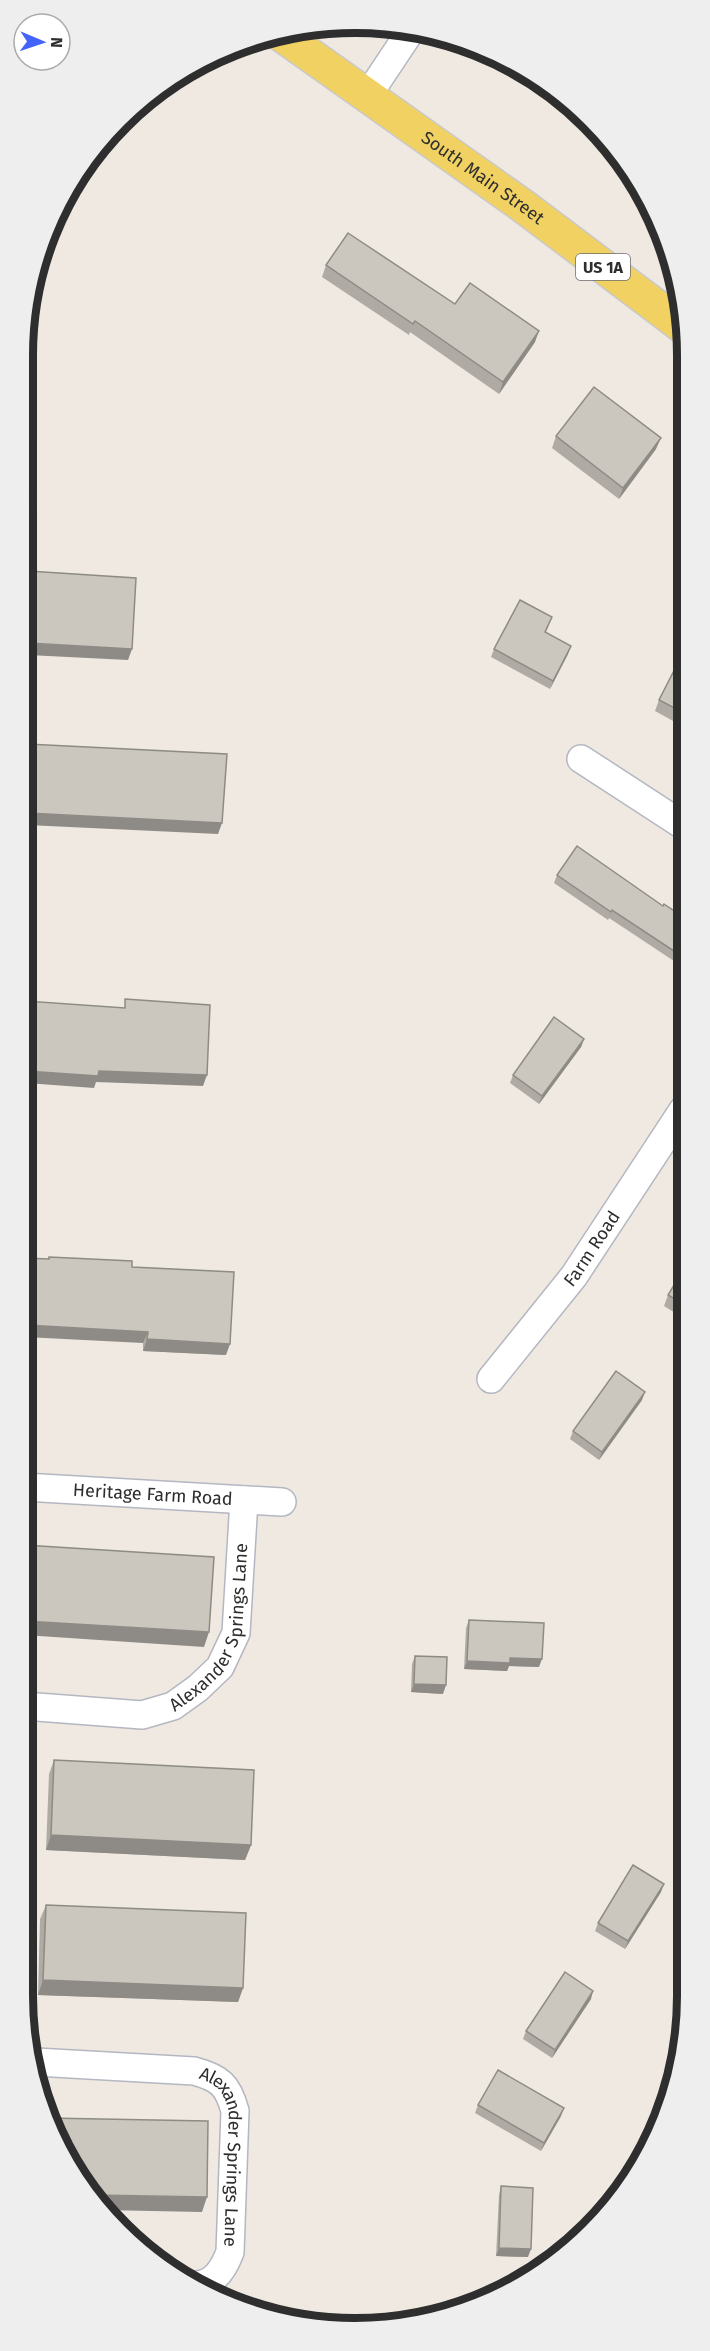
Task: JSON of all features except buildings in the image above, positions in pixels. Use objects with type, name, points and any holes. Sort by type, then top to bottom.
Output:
[{"type":"main road","name":"South Main Street","points":[[289,40],[523,206],[675,320]]},
{"type":"street","points":[[368,95],[406,37]]},
{"type":"street","points":[[581,759],[677,821]]},
{"type":"street","name":"Farm Road","points":[[490,1379],[574,1276],[677,1119]]},
{"type":"street","name":"Heritage Farm Road","points":[[33,1488],[282,1502]]},
{"type":"street","name":"Alexander Springs Lane","points":[[33,1707],[142,1714],[173,1706],[198,1688],[220,1667],[236,1633],[244,1500]]},
{"type":"street","name":"Alexander Springs Lane","points":[[40,2062],[194,2071],[214,2077],[230,2092],[235,2111],[230,2252],[223,2269],[208,2282]]}]
